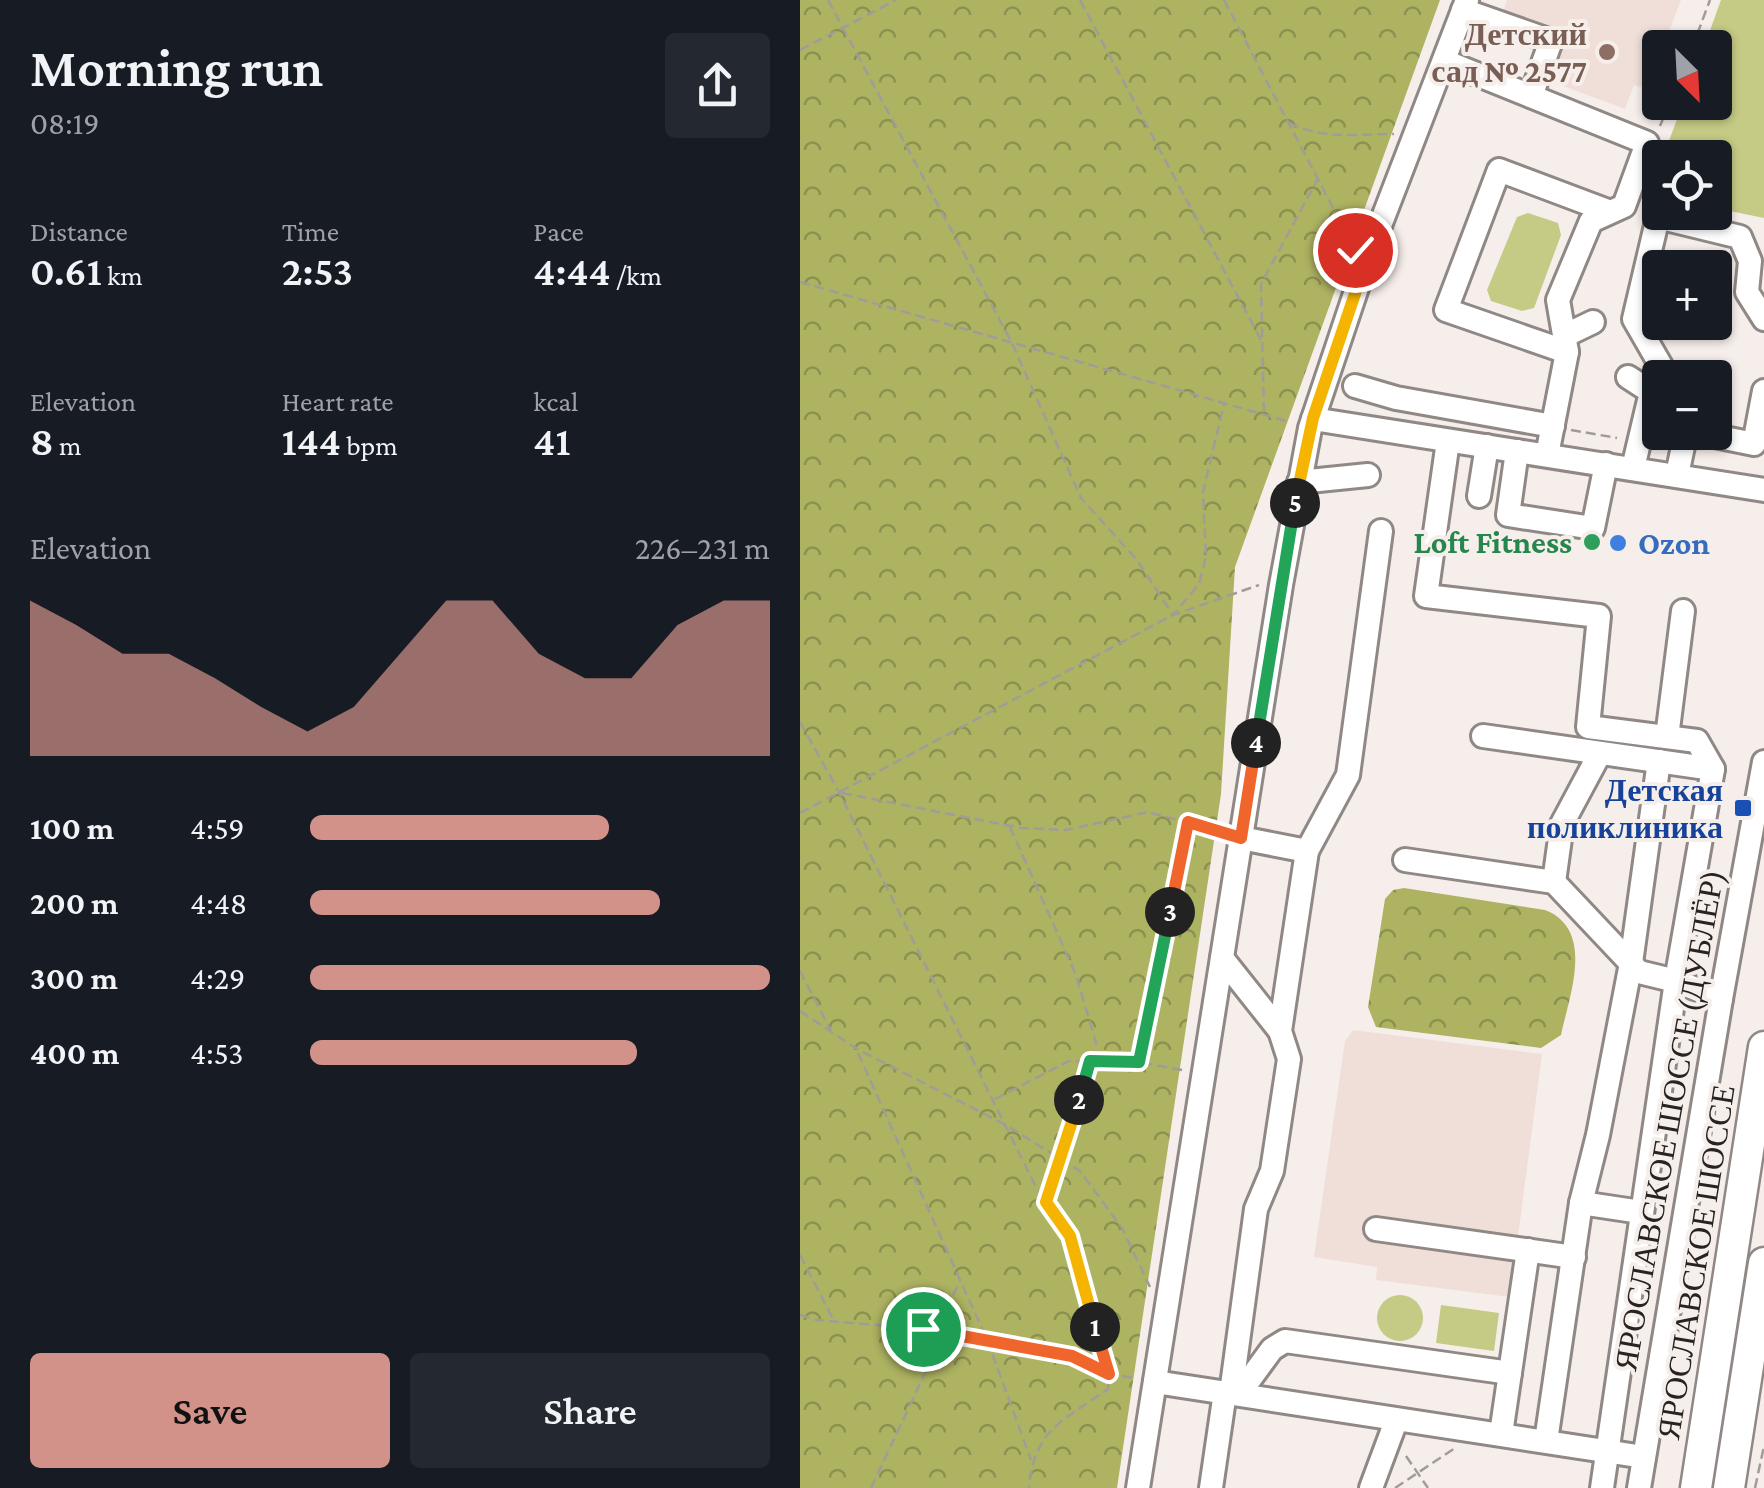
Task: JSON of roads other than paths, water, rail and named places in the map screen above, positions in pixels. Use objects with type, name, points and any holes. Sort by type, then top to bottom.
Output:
[{"type":"main road","name":"ЯРОСЛАВСКОЕ ШОССЕ","points":[[1696,1488],[1764,1047]]},
{"type":"main road","name":"ЯРОСЛАВСКОЕ ШОССЕ","points":[[1729,1488],[1764,1263]]},
{"type":"street","points":[[1138,1488],[1148,1380],[1166,1314],[1311,424],[1364,267],[1465,5],[1551,41],[1531,96]]},
{"type":"street","points":[[1444,61],[1647,142],[1624,206],[1591,220],[1558,300],[1566,344],[1547,455]]},
{"type":"street","points":[[1566,344],[1446,310],[1499,170],[1608,211]]},
{"type":"street","points":[[1658,360],[1634,319],[1658,217],[1740,237],[1750,261],[1747,292],[1764,318]]},
{"type":"street","points":[[1566,344],[1593,322]]},
{"type":"street","points":[[1628,377],[1651,392],[1633,468]]},
{"type":"street","points":[[1356,386],[1396,398],[1553,426]]},
{"type":"street","points":[[1732,440],[1754,444],[1764,391]]},
{"type":"street","points":[[1311,424],[1448,440],[1764,490]]},
{"type":"street","points":[[1448,440],[1426,596],[1599,616],[1588,728],[1697,741],[1713,769],[1676,981],[1602,1488]]},
{"type":"street","points":[[1479,496],[1486,446]]},
{"type":"street","points":[[1678,475],[1683,450]]},
{"type":"street","points":[[1518,451],[1508,515],[1594,528],[1606,464]]},
{"type":"street","points":[[1299,482],[1368,476]]},
{"type":"street","points":[[1280,1032],[1307,851],[1348,776],[1381,531]]},
{"type":"street","points":[[1666,738],[1682,611]]},
{"type":"street","points":[[1483,736],[1713,769]]},
{"type":"street","points":[[1554,882],[1562,824],[1600,753]]},
{"type":"street","points":[[1546,1441],[1582,1203],[1631,963],[1658,762]]},
{"type":"street","name":"ЯРОСЛАВСКОЕ ШОССЕ (ДУБЛЁР)","points":[[1639,1488],[1720,999],[1764,762]]},
{"type":"street","points":[[1241,838],[1307,851]]},
{"type":"street","points":[[1405,860],[1554,882],[1639,972],[1676,981],[1720,999]]},
{"type":"street","points":[[1211,1488],[1232,1393],[1256,1209],[1272,1171],[1290,1059],[1280,1032],[1222,958]]},
{"type":"street","points":[[1582,1203],[1641,1212]]},
{"type":"street","points":[[1376,1229],[1574,1257]]},
{"type":"street","points":[[1492,1433],[1510,1373],[1528,1250]]},
{"type":"street","points":[[1232,1393],[1272,1348],[1285,1342],[1510,1373]]},
{"type":"street","points":[[1148,1380],[1232,1393],[1394,1428],[1492,1433],[1644,1457]]},
{"type":"street","points":[[1371,1488],[1394,1428]]},
{"type":"place","name":"Детский сад № 2577","points":[[1607,52]]},
{"type":"place","name":"Loft Fitness","points":[[1592,542]]},
{"type":"place","name":"Ozon","points":[[1618,543]]},
{"type":"place","name":"Детская поликлиника","points":[[1743,808]]}]
